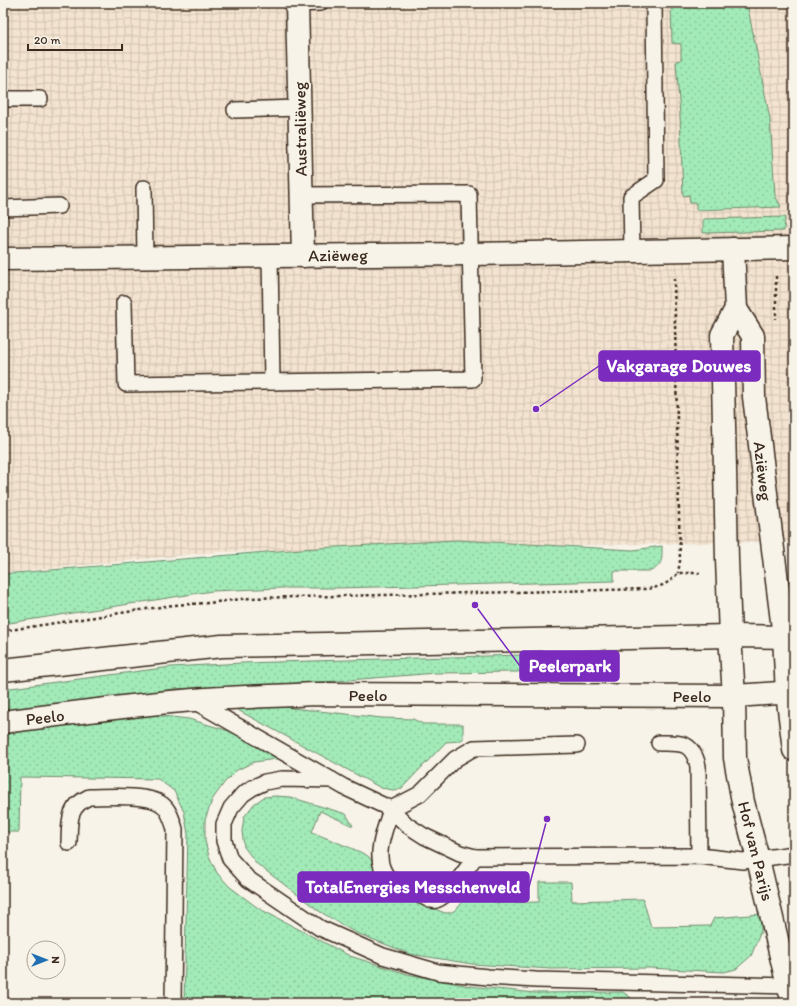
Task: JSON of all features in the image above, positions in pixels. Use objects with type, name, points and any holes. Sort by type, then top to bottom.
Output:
[{"type":"street","name":"Australiëweg","points":[[297,3],[303,256]]},
{"type":"street","name":"Aziëweg","points":[[3,259],[471,254],[794,248]]},
{"type":"street","name":"Aziëweg","points":[[733,249],[736,309],[753,336],[754,397],[778,580],[789,637]]},
{"type":"street","name":"Aziëweg","points":[[730,636],[722,335],[736,309]]},
{"type":"street","points":[[3,670],[222,646],[730,636],[789,637],[794,750]]},
{"type":"street","name":"Peelo","points":[[730,636],[734,696]]},
{"type":"street","name":"Peelo","points":[[3,722],[192,700],[317,694],[734,696],[791,692]]},
{"type":"street","name":"Hof van Parijs","points":[[734,696],[735,758],[743,802],[792,991]]},
{"type":"lane","points":[[297,3],[320,3]]},
{"type":"lane","points":[[632,251],[631,197],[656,180],[654,3]]},
{"type":"lane","points":[[3,99],[40,99]]},
{"type":"lane","points":[[235,110],[299,108]]},
{"type":"lane","points":[[144,188],[145,258]]},
{"type":"lane","points":[[124,303],[126,384],[474,379],[469,194],[301,195]]},
{"type":"lane","points":[[3,208],[59,206]]},
{"type":"lane","points":[[270,256],[272,382]]},
{"type":"lane","points":[[192,700],[332,780],[391,809],[407,825],[424,836],[460,854],[475,857],[699,856],[743,861],[794,854]]},
{"type":"lane","points":[[659,743],[680,743],[692,749],[696,756],[698,766],[699,856]]},
{"type":"lane","points":[[475,857],[457,881],[437,900],[430,900],[388,878],[383,873],[380,866],[379,852],[391,809],[420,794],[455,759],[474,748],[577,746]]},
{"type":"lane","points":[[332,780],[282,779],[265,782],[243,794],[231,808],[224,824],[224,841],[230,859],[248,879],[320,928],[383,956],[438,972],[536,980],[792,991]]},
{"type":"lane","points":[[69,843],[70,815],[74,807],[82,800],[89,797],[146,798],[160,803],[170,814],[175,829],[173,1003]]},
{"type":"path","points":[[674,250],[680,561],[678,573]]},
{"type":"path","points":[[3,631],[173,605],[250,598],[621,590]]},
{"type":"shaded area","points":[[3,3],[794,3],[794,543],[761,542],[217,552],[3,573]]},
{"type":"green space","points":[[671,3],[747,3],[770,119],[775,195],[781,207],[696,210],[696,203],[690,203],[689,195],[683,196],[676,61],[681,60],[681,44],[672,43]]},
{"type":"green space","points":[[785,217],[784,231],[703,233],[703,219]]},
{"type":"green space","points":[[456,540],[633,550],[662,546],[662,555],[660,564],[655,569],[651,571],[614,571],[614,581],[281,588],[212,591],[3,624],[3,574],[302,549]]},
{"type":"green space","points":[[592,653],[592,671],[436,673],[324,682],[174,689],[3,713],[3,689],[171,667],[242,663]]},
{"type":"green space","points":[[283,707],[382,718],[413,719],[423,724],[463,724],[463,739],[459,741],[446,742],[401,789],[393,790],[381,788],[234,708]]},
{"type":"green space","points":[[153,715],[189,719],[229,731],[278,755],[277,759],[254,762],[237,770],[224,783],[212,800],[205,820],[205,841],[209,856],[217,873],[230,887],[258,908],[350,956],[407,974],[469,986],[535,993],[623,992],[638,1003],[184,1003],[188,834],[184,812],[174,791],[158,779],[20,777],[19,832],[3,832],[3,733]]},
{"type":"green space","points":[[264,797],[290,797],[346,814],[353,826],[320,811],[312,832],[369,857],[382,881],[394,893],[445,913],[455,910],[459,906],[466,896],[474,879],[478,878],[480,880],[479,892],[497,903],[539,902],[539,882],[571,882],[572,901],[643,899],[651,927],[710,926],[714,918],[761,914],[761,931],[751,956],[736,969],[724,972],[649,968],[551,969],[472,964],[410,954],[354,932],[319,911],[257,864],[244,847],[242,831],[244,817],[254,804]]},
{"type":"place","name":"Vakgarage Douwes","points":[[536,409]]},
{"type":"place","name":"Peelerpark","points":[[475,605]]},
{"type":"place","name":"TotalEnergies Messchenveld","points":[[547,819]]}]
